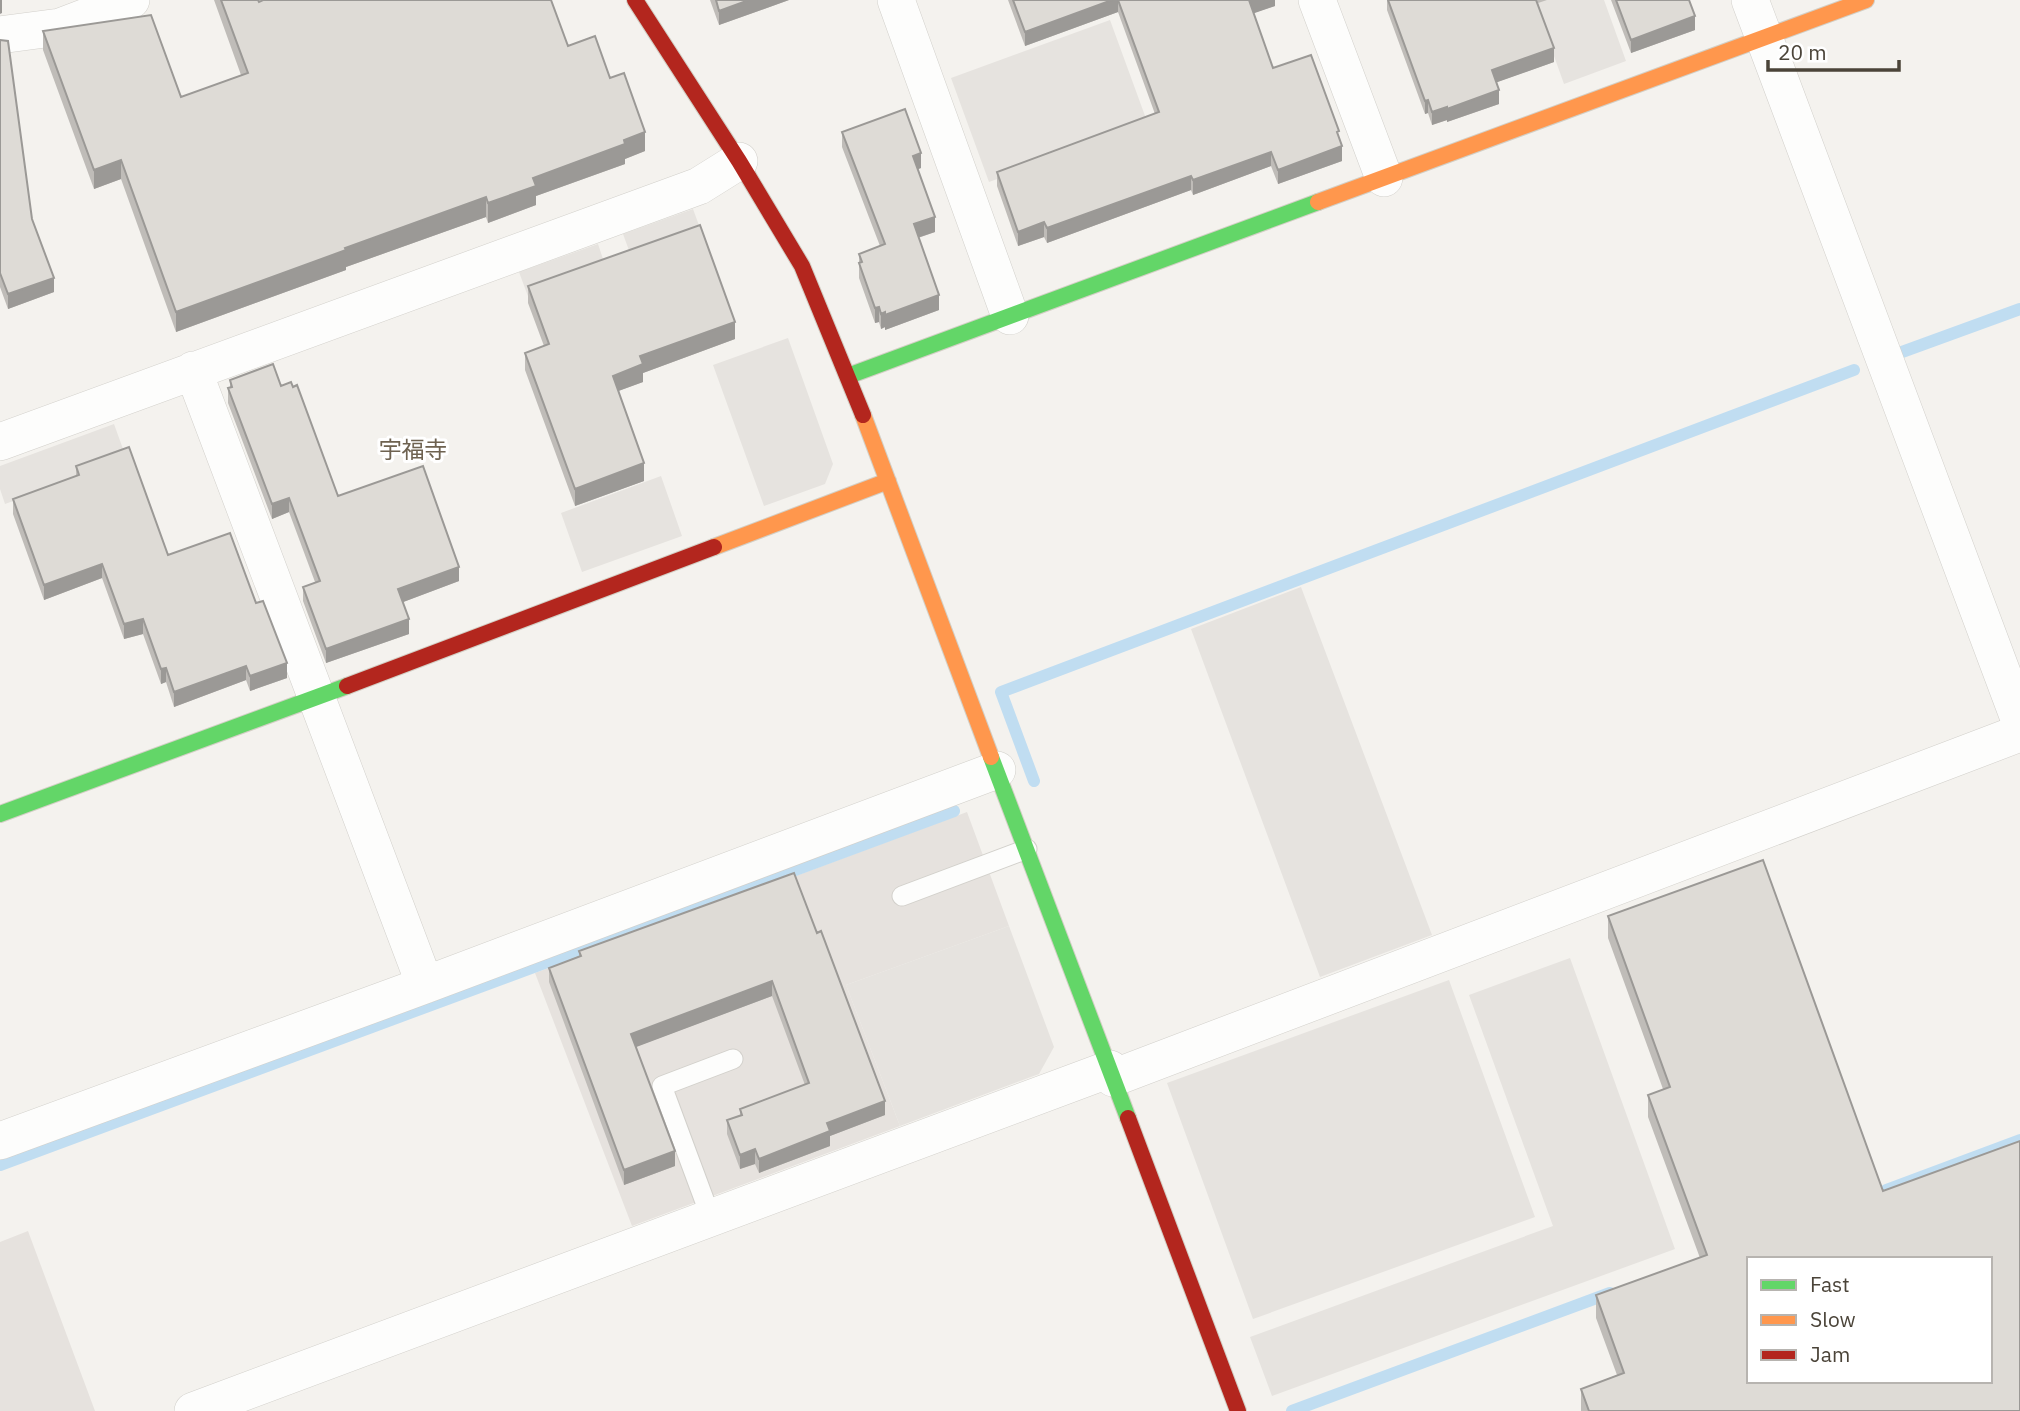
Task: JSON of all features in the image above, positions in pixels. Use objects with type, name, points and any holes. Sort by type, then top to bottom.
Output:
[{"type":"street","points":[[0,35],[60,27],[131,0]]},
{"type":"street","points":[[635,0],[739,161],[802,266],[888,481],[1238,1411]]},
{"type":"street","points":[[895,0],[1010,316]]},
{"type":"street","points":[[1317,0],[1384,178]]},
{"type":"street","points":[[1750,0],[2020,721]]},
{"type":"street","points":[[848,376],[1866,0]]},
{"type":"street","points":[[0,442],[699,186],[739,161]]},
{"type":"street","points":[[193,370],[314,698],[425,985]]},
{"type":"street","points":[[0,814],[888,481]]},
{"type":"street","points":[[193,1411],[711,1218],[1111,1074],[2020,733]]},
{"type":"street","points":[[0,1141],[997,770]]},
{"type":"lane","points":[[902,896],[1027,849]]},
{"type":"lane","points":[[711,1218],[662,1086],[733,1059]]},
{"type":"shaded area","points":[[1534,0],[1604,0],[1626,61],[1564,84]]},
{"type":"shaded area","points":[[1110,20],[1148,124],[989,182],[951,78]]},
{"type":"shaded area","points":[[693,209],[704,239],[634,264],[623,234]]},
{"type":"shaded area","points":[[598,244],[607,271],[529,299],[519,272]]},
{"type":"shaded area","points":[[788,338],[833,464],[825,484],[764,506],[713,365]]},
{"type":"shaded area","points":[[114,424],[127,460],[5,504],[0,489],[0,466]]},
{"type":"shaded area","points":[[661,476],[682,536],[582,572],[561,513]]},
{"type":"shaded area","points":[[1301,587],[1432,935],[1320,977],[1191,629]]},
{"type":"shaded area","points":[[967,812],[1009,926],[846,985],[900,1126],[632,1226],[535,973]]},
{"type":"shaded area","points":[[1009,926],[1054,1047],[1039,1074],[900,1126],[846,985]]},
{"type":"shaded area","points":[[1570,958],[1675,1249],[1272,1396],[1250,1337],[1553,1226],[1469,995]]},
{"type":"shaded area","points":[[1449,980],[1535,1217],[1253,1319],[1167,1083]]},
{"type":"shaded area","points":[[28,1231],[95,1411],[0,1411],[0,1242]]},
{"type":"building","points":[[221,0],[551,0],[568,46],[595,36],[610,78],[624,73],[645,132],[624,140],[625,144],[533,178],[536,186],[488,203],[486,197],[176,312],[121,160],[94,170],[43,31],[151,15],[181,97],[248,73]]},
{"type":"building","points":[[716,0],[749,0],[719,11]]},
{"type":"building","points":[[1013,0],[1112,0],[1025,32]]},
{"type":"building","points":[[1118,0],[1249,0],[1273,68],[1311,55],[1342,146],[1278,170],[1271,152],[1193,180],[1191,176],[1047,228],[1044,222],[1018,232],[997,172],[1159,112]]},
{"type":"building","points":[[1388,0],[1536,0],[1554,48],[1492,70],[1499,90],[1432,112],[1428,100],[1425,101]]},
{"type":"building","points":[[1616,0],[1689,0],[1695,16],[1631,40]]},
{"type":"building","points":[[0,40],[8,41],[32,219],[54,278],[8,294],[0,273]]},
{"type":"building","points":[[905,109],[921,153],[913,156],[935,217],[914,224],[939,295],[885,315],[885,312],[881,314],[879,307],[875,308],[859,263],[862,262],[859,254],[885,244],[842,132]]},
{"type":"building","points":[[700,225],[735,322],[640,356],[643,364],[613,376],[644,463],[575,489],[525,353],[549,344],[528,286]]},
{"type":"building","points":[[273,364],[281,386],[291,382],[293,387],[297,385],[338,496],[423,466],[459,567],[398,589],[409,619],[326,649],[303,587],[320,581],[289,498],[272,504],[228,388],[232,387],[230,380]]},
{"type":"building","points":[[129,447],[168,555],[230,533],[256,603],[263,601],[287,663],[250,676],[246,666],[174,692],[166,668],[161,669],[143,619],[124,624],[102,564],[44,585],[13,499],[79,475],[76,466]]},
{"type":"building","points":[[1763,860],[1883,1191],[2020,1141],[2020,1411],[1589,1411],[1581,1389],[1624,1373],[1596,1295],[1707,1255],[1648,1095],[1670,1087],[1608,916]]},
{"type":"building","points":[[794,873],[817,933],[821,931],[885,1101],[827,1123],[830,1131],[759,1159],[755,1149],[740,1155],[727,1120],[742,1115],[740,1109],[809,1083],[772,981],[631,1034],[675,1151],[624,1170],[549,968],[581,956],[579,951]]},
{"type":"waterway","points":[[1902,352],[2020,309]]},
{"type":"waterway","points":[[1034,781],[1001,692],[1854,370]]},
{"type":"waterway","points":[[0,1165],[954,811]]},
{"type":"waterway","points":[[1886,1190],[2020,1140]]},
{"type":"waterway","points":[[1292,1411],[1610,1293]]},
{"type":"traffic: fast","points":[[848,376],[1318,202]]},
{"type":"traffic: fast","points":[[0,814],[347,686]]},
{"type":"traffic: fast","points":[[991,757],[1128,1118]]},
{"type":"traffic: slow","points":[[1318,202],[1866,0]]},
{"type":"traffic: slow","points":[[863,415],[991,757]]},
{"type":"traffic: slow","points":[[714,547],[888,481]]},
{"type":"traffic: jam","points":[[635,0],[739,161],[802,266],[863,415]]},
{"type":"traffic: jam","points":[[347,686],[714,547]]},
{"type":"traffic: jam","points":[[1128,1118],[1238,1411]]},
{"type":"district","name":"宇福寺","points":[[413,449]]}]
